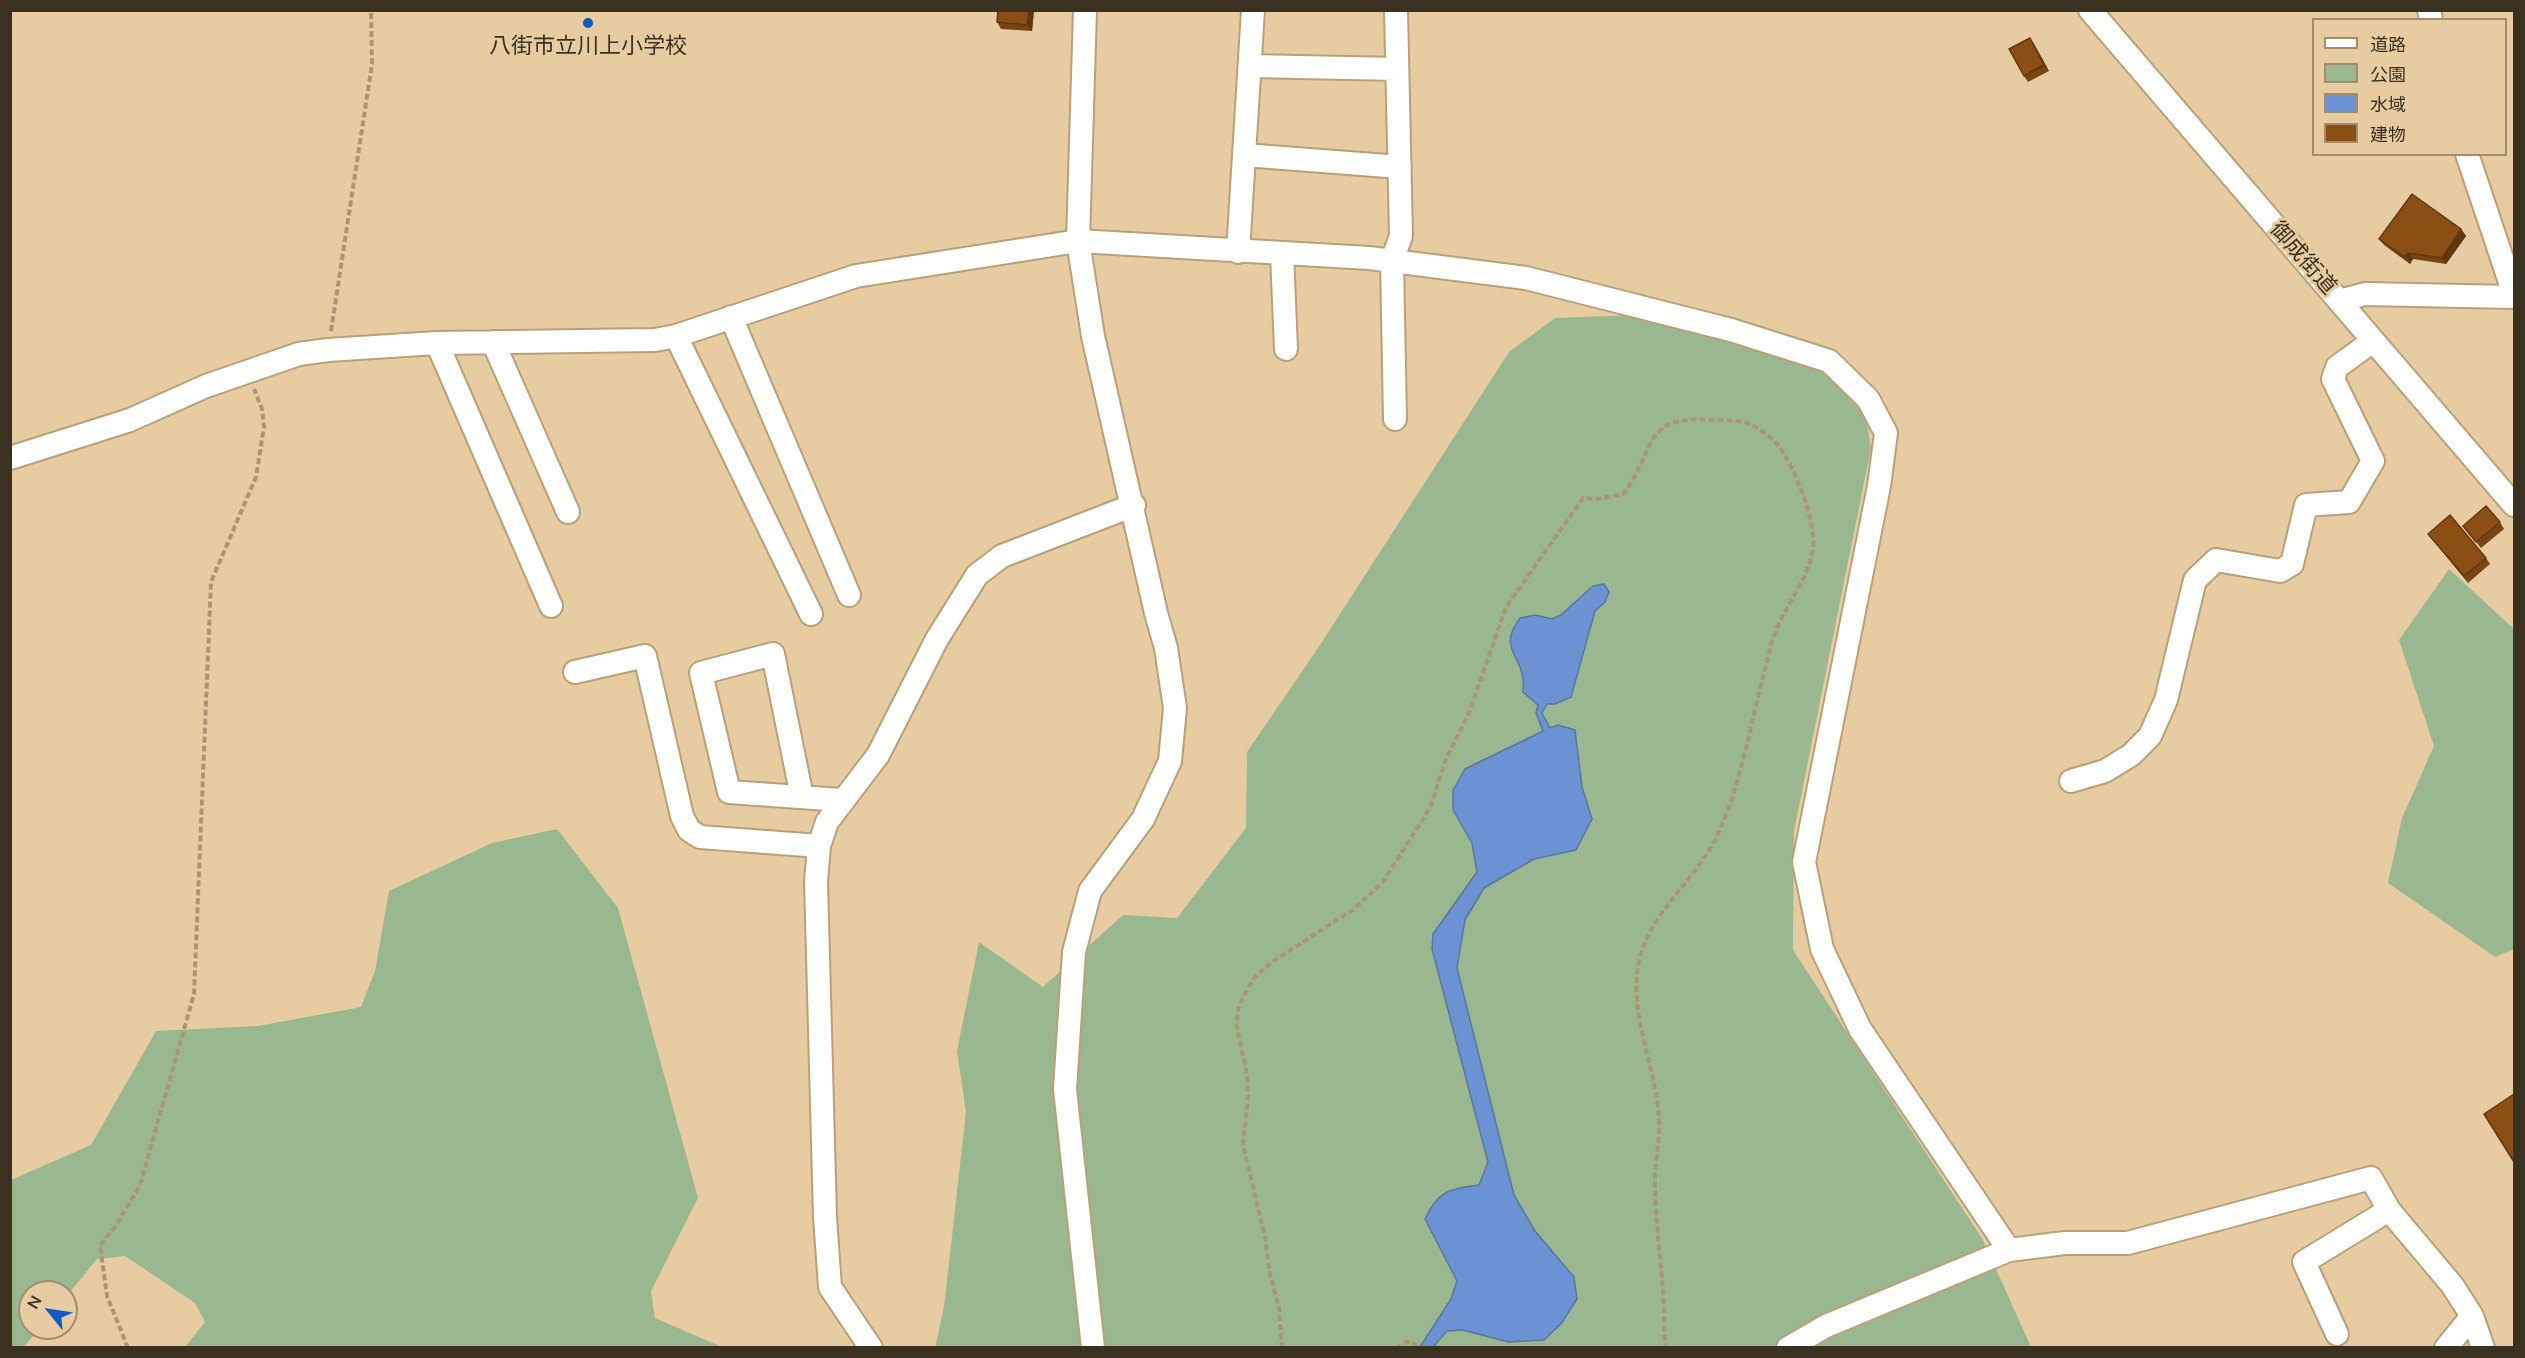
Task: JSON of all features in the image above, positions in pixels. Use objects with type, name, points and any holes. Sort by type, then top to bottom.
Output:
[{"type":"street","points":[[1085,10],[1078,241],[1093,336],[1166,648],[1175,708],[1170,761],[1143,819],[1090,891],[1074,952],[1065,1089],[1093,1347]]},
{"type":"street","points":[[1238,252],[1253,10]]},
{"type":"street","points":[[1395,419],[1392,261],[1401,236],[1396,10]]},
{"type":"street","name":"御成街道","points":[[2090,18],[2339,301],[2514,505]]},
{"type":"street","points":[[1250,66],[1397,69]]},
{"type":"street","points":[[1244,155],[1400,167]]},
{"type":"street","points":[[2339,301],[2365,294],[2514,295],[2468,156]]},
{"type":"street","points":[[10,458],[130,420],[206,386],[248,374],[299,354],[437,343],[654,340],[676,336],[856,276],[1078,241],[1392,261],[1526,278],[1731,330],[1828,360],[1868,399],[1886,433],[1881,476],[1804,862],[1822,949],[1860,1029],[2009,1250]]},
{"type":"street","points":[[1282,254],[1286,349]]},
{"type":"street","points":[[731,317],[849,595]]},
{"type":"street","points":[[676,336],[811,614]]},
{"type":"street","points":[[2071,781],[2105,771],[2131,755],[2150,736],[2166,700],[2195,580],[2216,560],[2280,571],[2292,564],[2306,505],[2349,502],[2373,461],[2333,379],[2337,367],[2373,341]]},
{"type":"street","points":[[493,342],[568,512]]},
{"type":"street","points":[[437,343],[551,606]]},
{"type":"street","points":[[871,1347],[830,1287],[825,1216],[816,881],[819,846],[827,822],[878,755],[937,639],[977,575],[1002,556],[1134,506]]},
{"type":"street","points":[[802,797],[773,654],[701,673],[729,792],[842,800]]},
{"type":"street","points":[[575,672],[645,656],[682,816],[689,830],[700,837],[819,846]]},
{"type":"street","points":[[1788,1347],[1826,1326],[2009,1250],[2065,1243],[2128,1243],[2371,1178],[2389,1210],[2452,1285],[2472,1316],[2483,1347]]},
{"type":"street","points":[[2337,1334],[2304,1262],[2389,1210]]},
{"type":"street","points":[[2446,1347],[2472,1316]]},
{"type":"path","points":[[328,350],[372,64],[371,10]]},
{"type":"path","points":[[128,1347],[107,1296],[100,1245],[116,1227],[140,1185],[194,994],[211,582],[256,477],[264,427],[262,409],[248,374]]},
{"type":"path","points":[[1282,1347],[1279,1308],[1243,1145],[1248,1098],[1247,1074],[1236,1024],[1239,1005],[1253,979],[1272,962],[1354,909],[1383,882],[1430,808],[1446,759],[1469,713],[1506,607],[1583,498],[1599,499],[1623,494],[1635,479],[1654,434],[1669,423],[1698,419],[1749,423],[1777,445],[1792,472],[1807,508],[1815,540],[1808,567],[1775,633],[1734,788],[1719,833],[1689,881],[1668,905],[1648,936],[1639,961],[1635,996],[1660,1120],[1654,1176],[1656,1224],[1664,1293],[1662,1327],[1666,1347]]},
{"type":"path","points":[[1396,1347],[1406,1342],[1418,1347]]},
{"type":"green space","points":[[1636,315],[1827,372],[1866,417],[1871,448],[1794,831],[1793,950],[1983,1240],[2031,1347],[935,1348],[944,1307],[966,1112],[957,1051],[979,942],[1043,987],[1123,915],[1177,918],[1246,828],[1247,752],[1320,645],[1509,352],[1555,318]]},
{"type":"green space","points":[[2449,569],[2514,629],[2514,949],[2495,957],[2388,883],[2402,818],[2434,746],[2399,640]]},
{"type":"green space","points":[[557,829],[618,908],[698,1198],[651,1291],[655,1318],[722,1347],[185,1347],[205,1322],[195,1303],[125,1256],[97,1259],[78,1282],[78,1280],[18,1280],[18,1340],[30,1340],[23,1347],[11,1347],[11,1180],[91,1145],[156,1031],[258,1026],[361,1007],[375,971],[389,891],[492,843]]},
{"type":"water","points":[[1604,584],[1609,592],[1605,602],[1595,611],[1571,697],[1555,704],[1547,704],[1542,713],[1550,728],[1558,725],[1575,730],[1582,787],[1592,819],[1576,850],[1534,859],[1484,888],[1465,920],[1457,968],[1514,1195],[1535,1231],[1574,1277],[1577,1299],[1561,1324],[1544,1340],[1508,1342],[1463,1330],[1447,1331],[1433,1347],[1420,1347],[1451,1299],[1457,1281],[1425,1219],[1434,1203],[1446,1193],[1479,1185],[1488,1162],[1432,949],[1433,934],[1477,872],[1472,843],[1453,810],[1453,790],[1465,769],[1543,731],[1536,713],[1538,705],[1523,692],[1521,669],[1511,646],[1510,639],[1513,629],[1520,618],[1535,615],[1552,619],[1561,615],[1593,586]]},
{"type":"building","points":[[998,10],[1029,10],[1027,25],[997,22]]},
{"type":"building","points":[[2030,38],[2044,65],[2024,76],[2009,49]]},
{"type":"building","points":[[2412,194],[2461,229],[2442,258],[2408,253],[2405,257],[2379,239]]},
{"type":"building","points":[[2486,506],[2500,522],[2476,542],[2463,526]]},
{"type":"building","points":[[2450,515],[2486,558],[2464,576],[2428,534]]},
{"type":"building","points":[[2514,1094],[2514,1162],[2484,1114]]},
{"type":"place","name":"八街市立川上小学校","points":[[588,23]]}]
